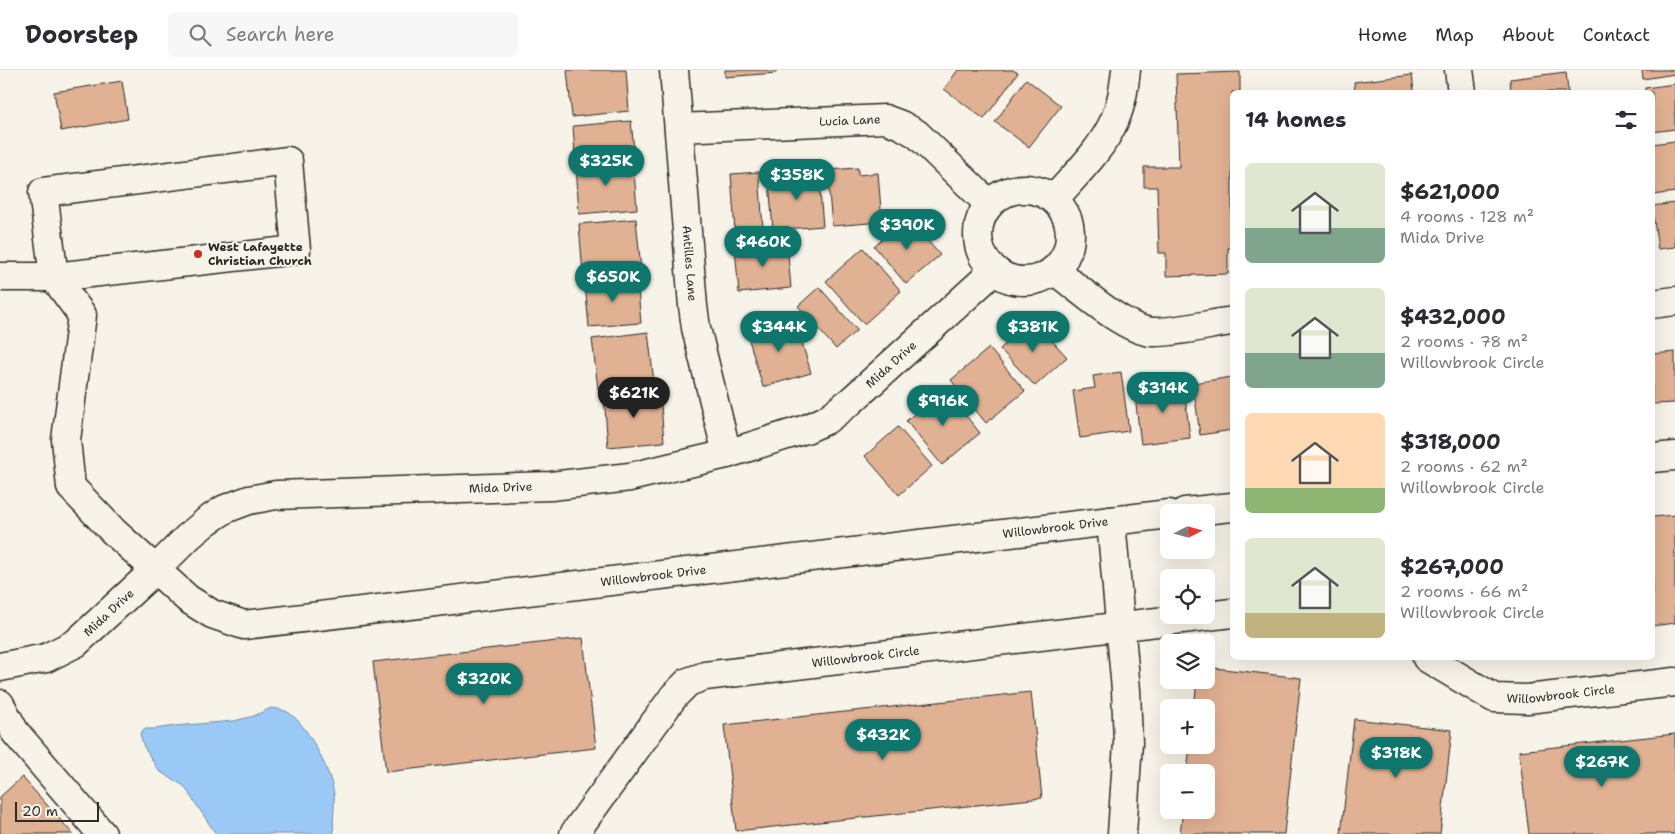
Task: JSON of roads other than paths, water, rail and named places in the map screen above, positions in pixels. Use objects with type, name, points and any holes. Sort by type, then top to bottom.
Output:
[{"type":"street","name":"Antilles Lane","points":[[674,70],[694,314],[728,454]]},
{"type":"street","points":[[1054,199],[1099,147],[1115,120],[1123,95],[1126,70]]},
{"type":"street","points":[[1460,70],[1462,90]]},
{"type":"street","name":"Lucia Lane","points":[[679,128],[885,119],[902,125],[916,134],[990,204]]},
{"type":"street","points":[[0,277],[54,277],[296,250],[288,161],[43,192],[54,277]]},
{"type":"street","points":[[1028,188],[1042,192],[1054,199],[1064,212],[1070,227],[1070,243],[1064,258],[1054,270],[1043,277],[1031,280],[1018,280],[1006,277],[995,270],[985,259],[979,246],[978,230],[981,216],[990,204],[1001,195],[1014,190],[1028,188]]},
{"type":"street","name":"Mida Drive","points":[[0,667],[46,658],[76,643],[207,521],[225,509],[249,500],[276,495],[551,486],[589,483],[630,477],[728,454],[806,429],[826,420],[851,401],[995,270]]},
{"type":"street","points":[[1054,270],[1109,311],[1136,327],[1151,332],[1230,321]]},
{"type":"street","name":"Willowbrook Drive","points":[[54,277],[82,315],[66,440],[71,487],[113,531],[188,599],[212,614],[244,625],[1160,515]]},
{"type":"street","points":[[1655,304],[1675,302]]},
{"type":"street","points":[[1655,458],[1675,456]]},
{"type":"street","points":[[1215,509],[1230,507]]},
{"type":"street","points":[[1111,521],[1126,690],[1128,743],[1122,834]]},
{"type":"street","name":"Willowbrook Circle","points":[[574,834],[674,696],[688,682],[705,676],[1120,628],[1230,613]]},
{"type":"street","name":"Willowbrook Circle","points":[[1430,660],[1494,698],[1527,699],[1675,682]]},
{"type":"street","points":[[0,704],[15,732],[102,834]]},
{"type":"water","points":[[271,708],[280,709],[291,714],[306,731],[319,752],[329,776],[334,795],[334,834],[216,834],[184,786],[159,771],[144,747],[140,734],[144,729],[234,721],[254,716]]},
{"type":"place","name":"West Lafayette Christian Church","points":[[198,254]]}]
